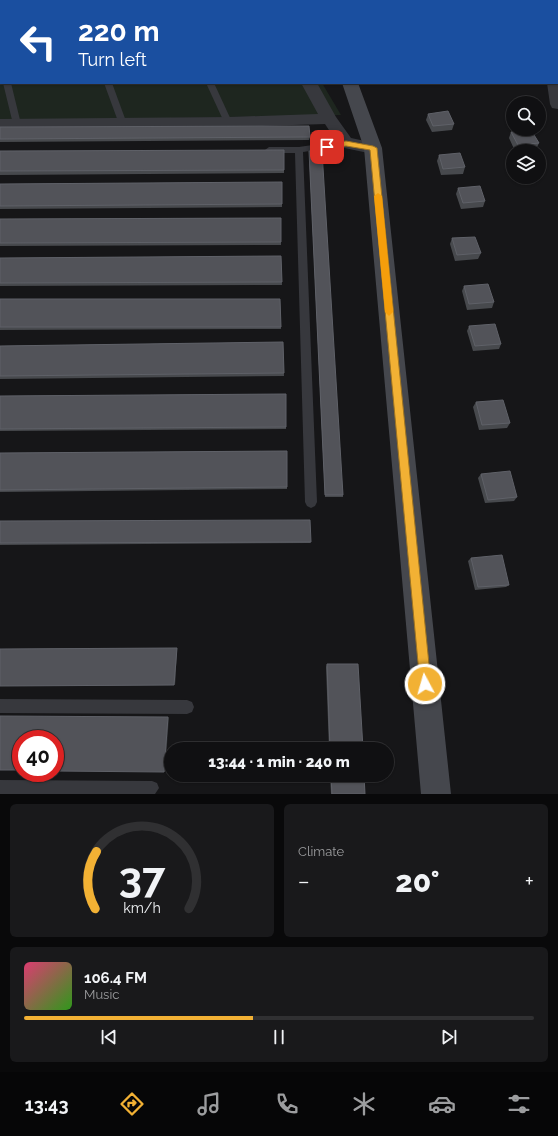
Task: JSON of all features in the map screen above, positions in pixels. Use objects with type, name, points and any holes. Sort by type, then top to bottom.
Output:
[{"type":"street","points":[[310,84],[329,120],[346,143],[373,148]]},
{"type":"street","points":[[350,84],[373,148],[436,794]]},
{"type":"street","points":[[555,84],[558,104]]},
{"type":"street","points":[[0,124],[123,124],[329,120]]},
{"type":"lane","points":[[7,84],[17,124]]},
{"type":"lane","points":[[108,84],[123,124]]},
{"type":"lane","points":[[210,84],[228,122]]},
{"type":"lane","points":[[259,150],[299,150],[346,143]]},
{"type":"lane","points":[[299,150],[311,502]]},
{"type":"lane","points":[[0,706],[186,707]]},
{"type":"lane","points":[[0,787],[152,788]]},
{"type":"shaded area","points":[[0,84],[323,84],[341,115],[0,121]]},
{"type":"building","points":[[448,111],[454,124],[433,126],[428,114]]},
{"type":"building","points":[[309,126],[310,137],[0,139],[0,127]]},
{"type":"building","points":[[513,136],[535,136],[539,143],[528,144],[517,144]]},
{"type":"building","points":[[284,150],[284,170],[0,171],[0,151]]},
{"type":"building","points":[[309,151],[322,151],[343,495],[325,495]]},
{"type":"building","points":[[460,153],[465,167],[443,169],[439,155]]},
{"type":"building","points":[[282,182],[282,204],[0,206],[0,184]]},
{"type":"building","points":[[480,186],[485,201],[463,203],[458,188]]},
{"type":"building","points":[[281,218],[281,242],[0,243],[0,219]]},
{"type":"building","points":[[475,237],[481,253],[457,255],[452,238]]},
{"type":"building","points":[[281,256],[282,282],[0,283],[0,258]]},
{"type":"building","points":[[488,284],[494,302],[469,304],[464,286]]},
{"type":"building","points":[[0,299],[280,299],[281,327],[0,327]]},
{"type":"building","points":[[495,324],[501,344],[475,346],[469,326]]},
{"type":"building","points":[[283,342],[284,373],[0,376],[0,346]]},
{"type":"building","points":[[286,394],[286,427],[0,429],[0,396]]},
{"type":"building","points":[[503,400],[510,423],[482,425],[476,402]]},
{"type":"building","points":[[287,451],[287,487],[0,490],[0,453]]},
{"type":"building","points":[[510,471],[517,497],[488,500],[481,474]]},
{"type":"building","points":[[310,520],[311,542],[0,543],[0,521]]},
{"type":"building","points":[[502,555],[509,585],[478,587],[471,558]]},
{"type":"building","points":[[177,648],[174,685],[0,686],[0,649]]},
{"type":"building","points":[[327,664],[358,664],[363,742],[330,742]]},
{"type":"building","points":[[0,716],[168,717],[166,742],[164,742],[164,772],[64,771],[64,730],[12,730],[12,770],[0,770]]},
{"type":"building","points":[[331,782],[364,782],[365,794],[332,794]]},
{"type":"slow traffic","points":[[378,196],[389,312]]},
{"type":"route","points":[[327,147],[346,143],[373,148],[425,684]]}]
